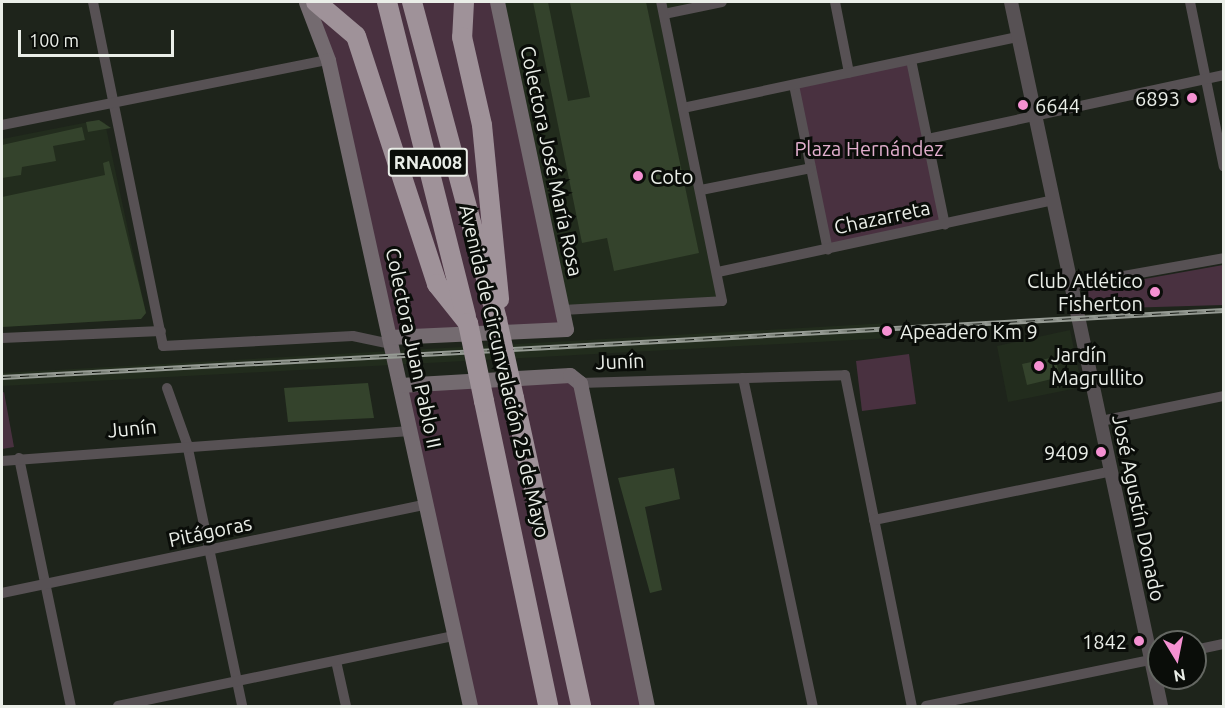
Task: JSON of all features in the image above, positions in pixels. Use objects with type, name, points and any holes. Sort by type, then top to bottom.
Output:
[{"type":"highway","points":[[316,2],[356,36],[437,284],[468,323]]},
{"type":"highway","name":"Avenida de Circunvalación 25 de Mayo","points":[[387,2],[468,323],[548,706]]},
{"type":"highway","name":"Avenida de Circunvalación 25 de Mayo","points":[[412,2],[496,320],[581,706]]},
{"type":"highway","points":[[464,2],[462,37],[482,125],[500,289],[496,320]]},
{"type":"main road","name":"Colectora Juan Pablo II","points":[[306,2],[328,60],[470,706]]},
{"type":"main road","name":"Colectora José María Rosa","points":[[391,341],[566,329],[497,2]]},
{"type":"main road","name":"Junín","points":[[400,385],[570,375],[580,383]]},
{"type":"main road","points":[[580,383],[647,706]]},
{"type":"street","points":[[93,2],[163,346],[353,336],[391,341]]},
{"type":"street","points":[[563,310],[722,301],[718,272],[661,2]]},
{"type":"street","points":[[664,14],[722,2]]},
{"type":"street","points":[[835,2],[849,73]]},
{"type":"street","name":"José Agustín Donado","points":[[1011,2],[1149,630]]},
{"type":"street","points":[[1190,2],[1224,166]]},
{"type":"street","points":[[683,108],[1018,37]]},
{"type":"street","points":[[2,125],[113,101],[328,60]]},
{"type":"street","points":[[911,60],[945,225]]},
{"type":"street","points":[[928,139],[1224,75]]},
{"type":"street","points":[[794,85],[828,250]]},
{"type":"street","points":[[700,190],[811,168]]},
{"type":"street","name":"Chazarreta","points":[[718,272],[1054,200]]},
{"type":"street","points":[[1073,285],[1224,258]]},
{"type":"street","points":[[2,338],[161,331]]},
{"type":"street","name":"Junín","points":[[580,383],[845,375],[874,520]]},
{"type":"street","points":[[743,378],[813,706]]},
{"type":"street","points":[[167,388],[187,444],[242,706]]},
{"type":"street","points":[[1101,421],[1224,396]]},
{"type":"street","name":"Junín","points":[[2,461],[187,444],[410,431]]},
{"type":"street","points":[[19,458],[71,706]]},
{"type":"street","points":[[912,706],[874,520],[1112,471]]},
{"type":"street","name":"Pitágoras","points":[[2,593],[427,504]]},
{"type":"street","points":[[118,706],[454,636]]},
{"type":"street","points":[[1207,648],[1224,644]]},
{"type":"street","points":[[926,706],[1147,660]]},
{"type":"street","points":[[336,661],[346,706]]},
{"type":"street","name":"José Agustín Donado","points":[[1159,690],[1161,706]]},
{"type":"shaded area","points":[[497,2],[722,2],[664,14],[722,301],[563,310]]},
{"type":"shaded area","points":[[99,120],[105,123],[146,313],[141,319],[2,327],[2,139]]},
{"type":"shaded area","points":[[889,323],[890,338],[2,386],[2,373]]},
{"type":"shaded area","name":"Jardín Magrullito","points":[[1070,330],[1082,387],[1008,402],[997,346]]},
{"type":"green space","points":[[306,2],[497,2],[566,329],[390,337]]},
{"type":"green space","name":"Plaza Hernández","points":[[911,60],[945,225],[828,250],[794,85]]},
{"type":"green space","name":"Club Atlético Fisherton","points":[[1223,265],[1223,305],[1089,309],[1088,289]]},
{"type":"green space","points":[[909,354],[916,404],[862,411],[856,361]]},
{"type":"green space","points":[[570,375],[580,383],[647,706],[470,706],[400,385]]},
{"type":"green space","points":[[4,392],[14,447],[2,449],[2,393]]},
{"type":"building","name":"Coto","points":[[533,2],[548,2],[568,101],[590,97],[570,3],[646,2],[699,253],[614,271],[607,238],[582,243]]},
{"type":"building","points":[[99,120],[111,128],[88,132],[86,122]]},
{"type":"building","points":[[82,127],[85,140],[53,146],[56,161],[22,167],[21,175],[2,178],[2,145]]},
{"type":"building","points":[[109,161],[146,313],[141,319],[2,327],[2,197],[105,175],[103,163]]},
{"type":"building","points":[[1055,357],[1060,377],[1027,385],[1022,364]]},
{"type":"building","points":[[368,383],[374,418],[288,422],[284,388]]},
{"type":"building","points":[[674,468],[680,499],[645,507],[662,590],[650,593],[618,478]]},
{"type":"railway","points":[[2,377],[1224,310]]},
{"type":"place","name":"6893","points":[[1192,98]]},
{"type":"place","name":"6644","points":[[1023,105]]},
{"type":"place","name":"Coto","points":[[638,176]]},
{"type":"place","name":"Club Atlético Fisherton","points":[[1155,292]]},
{"type":"place","name":"Apeadero Km 9","points":[[887,331]]},
{"type":"place","name":"Jardín Magrullito","points":[[1039,366]]},
{"type":"place","name":"9409","points":[[1101,452]]},
{"type":"place","name":"1842","points":[[1139,641]]}]
